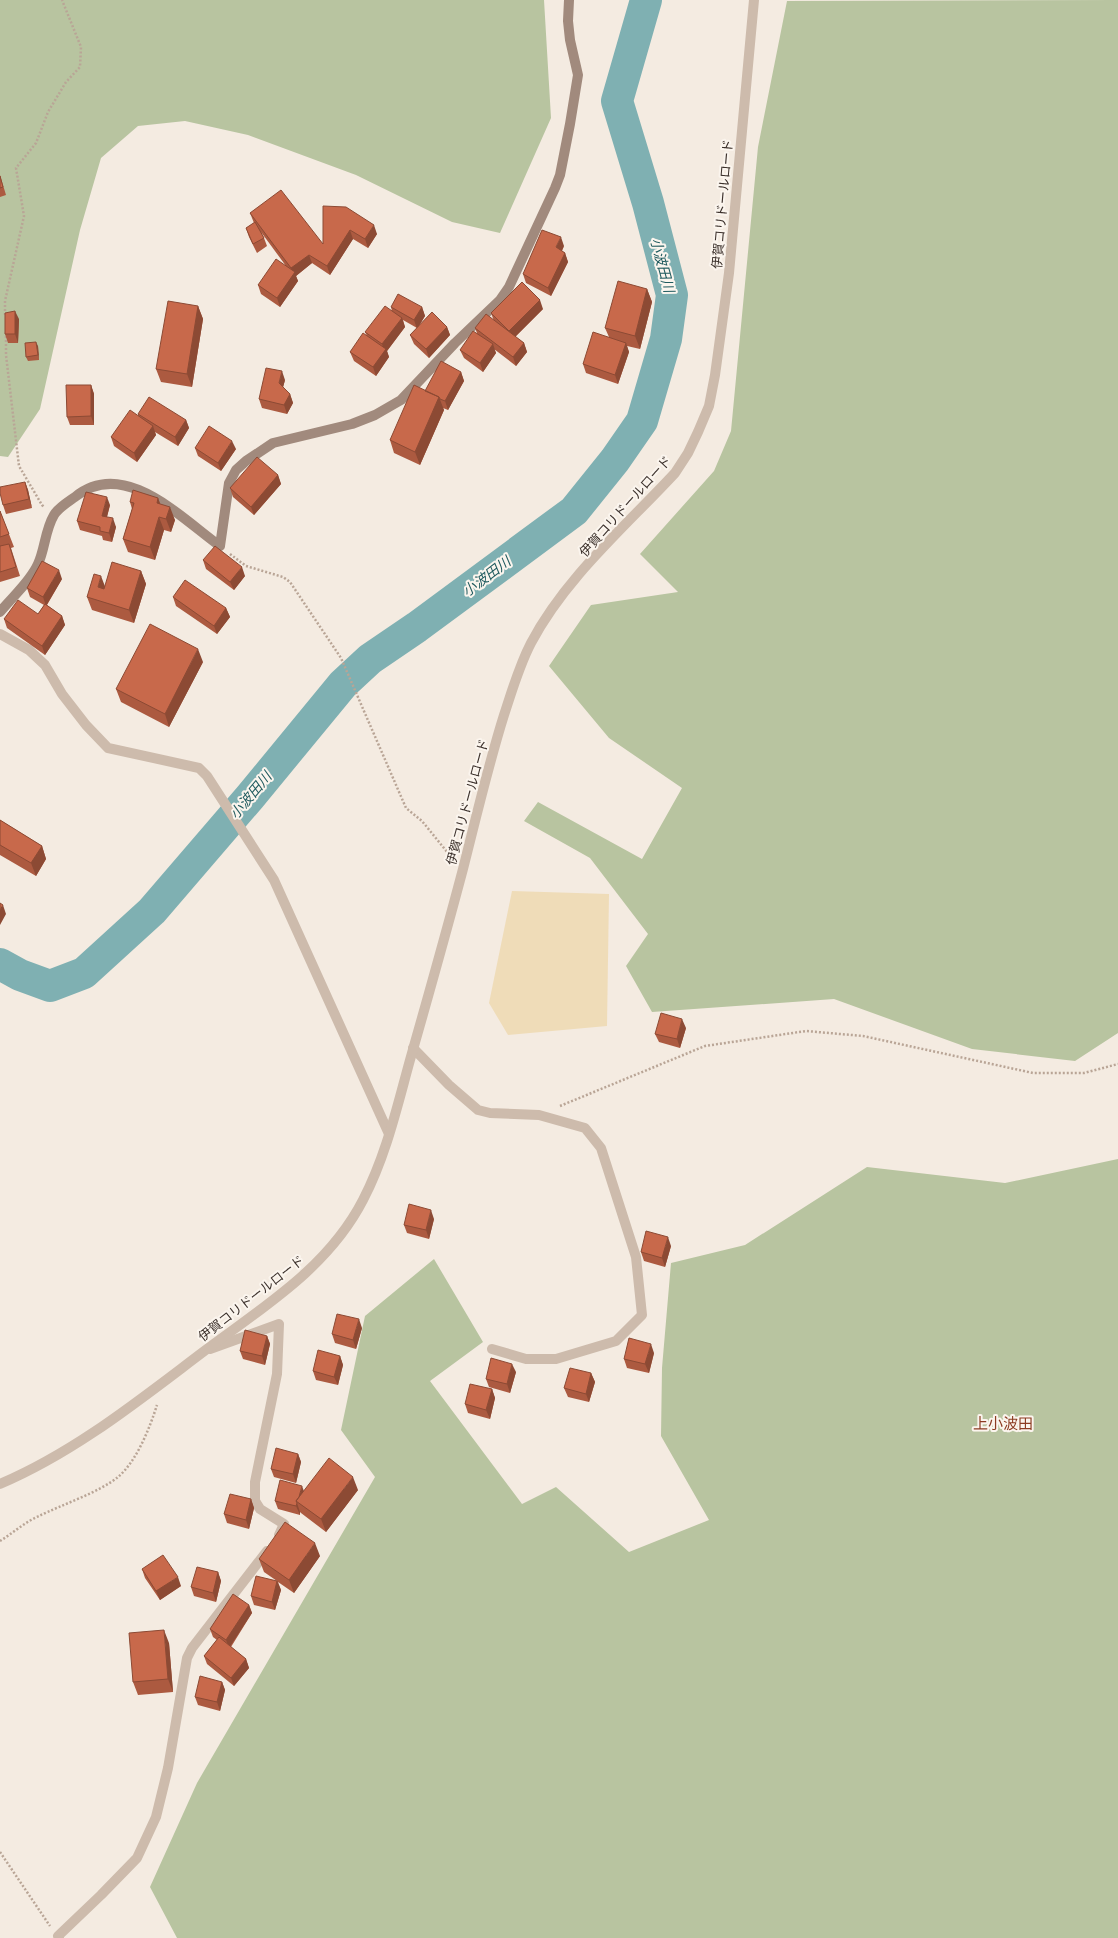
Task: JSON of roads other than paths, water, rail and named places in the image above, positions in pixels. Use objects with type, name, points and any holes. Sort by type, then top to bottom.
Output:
[{"type":"main road","points":[[0,612],[38,564],[55,514],[81,492],[97,484],[112,483],[128,486],[162,503],[220,546],[229,482],[236,470],[246,461],[273,443],[352,424],[375,415],[401,400],[500,300],[509,287],[555,188],[569,132],[577,92],[578,75],[570,40],[568,22],[569,0]]},
{"type":"street","name":"伊賀コリドールロード","points":[[0,1484],[39,1466],[99,1429],[292,1286],[333,1246],[348,1226],[364,1199],[389,1134],[462,871],[495,744],[519,671],[531,643],[550,613],[574,581],[675,473],[688,453],[709,406],[718,360],[729,273],[754,0]]},
{"type":"street","points":[[0,634],[28,650],[45,665],[62,694],[81,719],[108,748],[199,768],[208,776],[274,880],[389,1134]]},
{"type":"street","points":[[413,1048],[449,1085],[478,1110],[490,1113],[539,1114],[585,1128],[601,1148],[636,1257],[642,1315],[616,1341],[556,1359],[526,1359],[492,1349]]},
{"type":"street","points":[[58,1937],[137,1858],[160,1806],[180,1708],[187,1658],[192,1648],[241,1586],[277,1537],[284,1524],[260,1509],[255,1501],[254,1482],[277,1374],[279,1324],[204,1351]]},
{"type":"waterway","name":"小波田川","points":[[0,964],[20,975],[50,986],[84,973],[152,911],[250,797],[343,684],[370,659],[417,627],[574,511],[615,460],[642,421],[666,339],[672,295],[648,203],[617,101],[646,0]]},
{"type":"district","name":"上小波田","points":[[1003,1423]]}]
